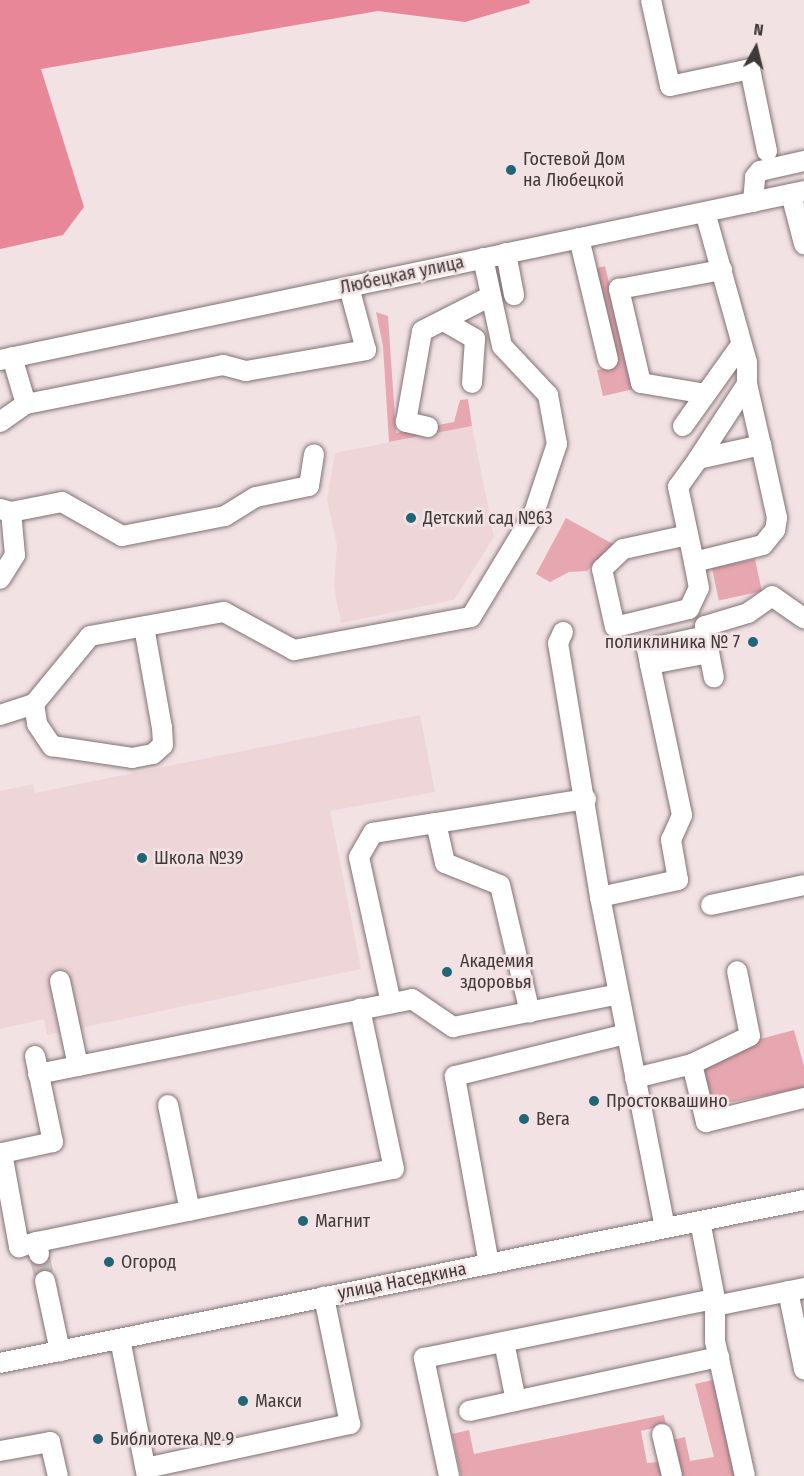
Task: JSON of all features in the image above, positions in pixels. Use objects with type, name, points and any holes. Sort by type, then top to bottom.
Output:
[{"type":"street","points":[[651,0],[670,86],[750,69],[767,151]]},
{"type":"street","points":[[753,202],[755,177],[760,171],[804,161]]},
{"type":"street","points":[[798,192],[804,244]]},
{"type":"street","name":"Любецкая улица","points":[[6,358],[798,192]]},
{"type":"street","points":[[694,562],[757,548],[772,536],[777,518],[747,384],[747,362],[705,212]]},
{"type":"street","points":[[579,238],[608,360]]},
{"type":"street","points":[[506,253],[514,295]]},
{"type":"street","points":[[0,715],[34,704],[90,636],[224,612],[294,651],[471,617],[534,513],[557,444],[548,395],[502,346],[483,258]]},
{"type":"street","points":[[706,394],[641,382],[619,289],[722,270]]},
{"type":"street","points":[[0,422],[26,404],[223,365],[246,371],[366,350],[349,287]]},
{"type":"street","points":[[428,427],[406,422],[422,331],[491,296]]},
{"type":"street","points":[[444,321],[475,339],[472,383]]},
{"type":"street","points":[[683,426],[741,345]]},
{"type":"street","points":[[6,358],[26,404]]},
{"type":"street","points":[[688,535],[623,549],[602,569],[615,627],[689,609],[699,588],[694,562],[678,487],[747,384]]},
{"type":"street","points":[[698,459],[761,445]]},
{"type":"street","points":[[0,579],[15,555],[5,511],[62,502],[122,536],[225,516],[256,497],[309,486],[314,454]]},
{"type":"street","points":[[714,677],[705,626],[748,614],[772,596],[804,618]]},
{"type":"street","points":[[34,704],[37,724],[52,746],[132,758],[153,754],[163,745],[162,728],[144,627]]},
{"type":"street","points":[[563,632],[558,643],[586,799],[600,897],[665,1228]]},
{"type":"street","points":[[600,897],[678,880],[671,840],[682,815],[650,664],[707,645]]},
{"type":"street","points":[[391,1003],[359,857],[374,832],[586,799]]},
{"type":"street","points":[[436,823],[445,863],[500,885],[530,1013]]},
{"type":"street","points":[[711,905],[804,885]]},
{"type":"street","points":[[635,1078],[692,1064],[750,1036],[737,971]]},
{"type":"street","points":[[60,981],[78,1065]]},
{"type":"street","points":[[360,1009],[394,1169],[190,1210],[38,1248],[19,1247],[2,1153],[53,1142],[37,1065],[78,1065],[360,1009],[412,999],[453,1027],[619,994]]},
{"type":"street","points":[[489,1264],[455,1076],[626,1034]]},
{"type":"street","points":[[692,1064],[705,1122],[804,1098]]},
{"type":"street","points":[[168,1105],[190,1210]]},
{"type":"street","name":"улица Наседкина","points":[[0,1363],[804,1200]]},
{"type":"street","points":[[700,1221],[715,1302],[719,1357],[745,1476]]},
{"type":"street","points":[[45,1281],[60,1351]]},
{"type":"street","points":[[449,1476],[424,1358],[715,1302],[796,1290],[804,1369]]},
{"type":"street","points":[[120,1339],[147,1472],[351,1424],[324,1297]]},
{"type":"street","points":[[504,1342],[516,1401]]},
{"type":"street","points":[[469,1411],[719,1357]]},
{"type":"street","points":[[662,1434],[672,1476]]},
{"type":"street","points":[[0,1452],[50,1442],[58,1476]]},
{"type":"shaded area","points":[[0,0],[529,0],[530,3],[465,22],[378,11],[41,69],[84,207],[63,235],[0,249]]},
{"type":"shaded area","points":[[605,266],[634,389],[603,396],[597,370],[616,366],[594,269]]},
{"type":"shaded area","points":[[376,312],[388,316],[396,433],[454,422],[460,400],[468,399],[472,426],[389,442],[383,346]]},
{"type":"shaded area","name":"Детский сад №63","points":[[472,426],[494,537],[454,600],[341,623],[334,587],[337,545],[327,499],[335,453]]},
{"type":"shaded area","points":[[566,518],[613,544],[587,571],[569,572],[550,582],[536,574]]},
{"type":"shaded area","points":[[755,559],[762,591],[719,600],[712,568]]},
{"type":"shaded area","points":[[420,715],[435,792],[330,811],[361,969],[47,1035],[44,1019],[0,1029],[0,791],[33,784],[35,793]]},
{"type":"shaded area","points":[[794,1030],[804,1066],[804,1088],[711,1106],[703,1066],[760,1039]]},
{"type":"shaded area","points":[[718,1379],[738,1476],[680,1476],[672,1440],[685,1437],[690,1461],[714,1457],[695,1384]]},
{"type":"shaded area","points":[[664,1415],[666,1425],[641,1431],[647,1463],[660,1462],[662,1476],[461,1476],[452,1434],[469,1430],[474,1454]]},
{"type":"tunnel","points":[[39,1254],[45,1281]]},
{"type":"place","name":"Гостевой Дом на Любецкой","points":[[511,170]]},
{"type":"place","name":"Детский сад №63","points":[[411,518]]},
{"type":"place","name":"поликлиника № 7","points":[[753,642]]},
{"type":"place","name":"Школа №39","points":[[142,858]]},
{"type":"place","name":"Академия здоровья","points":[[447,972]]},
{"type":"place","name":"Простоквашино","points":[[594,1101]]},
{"type":"place","name":"Вега","points":[[524,1119]]},
{"type":"place","name":"Магнит","points":[[303,1221]]},
{"type":"place","name":"Огород","points":[[109,1262]]},
{"type":"place","name":"Макси","points":[[243,1401]]},
{"type":"place","name":"Библиотека № 9","points":[[98,1439]]}]
